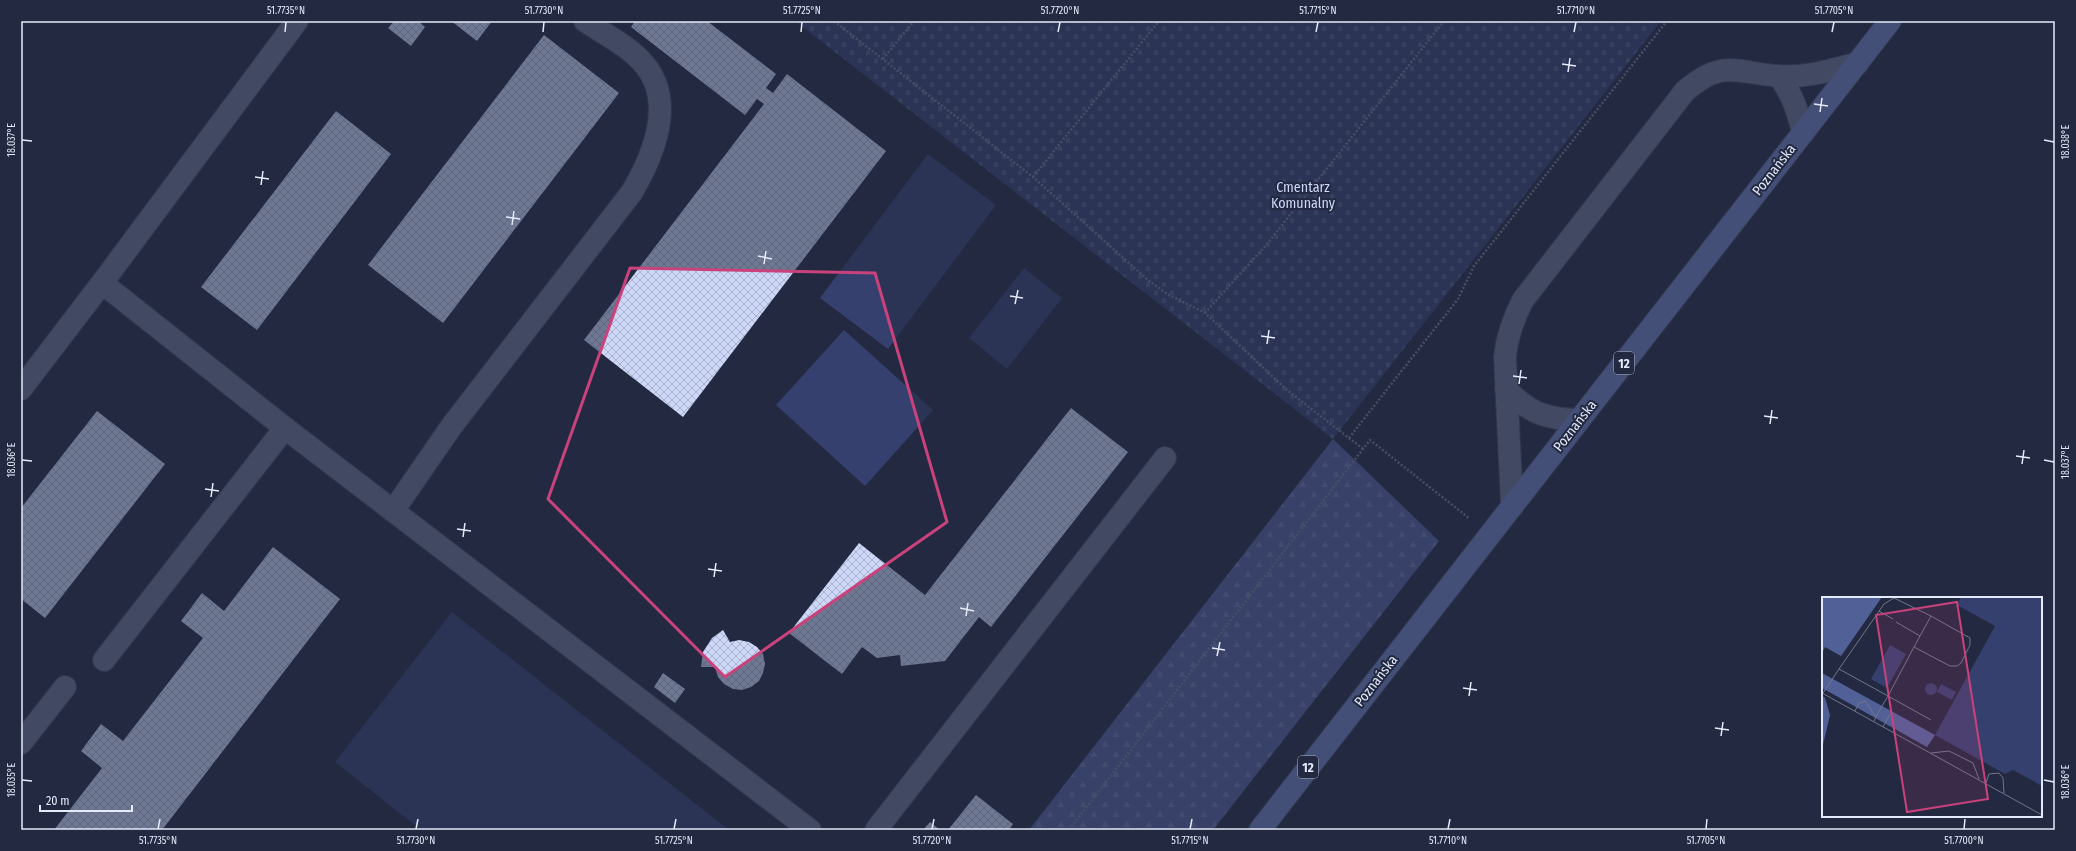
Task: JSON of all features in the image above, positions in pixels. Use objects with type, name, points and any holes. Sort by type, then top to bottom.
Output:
[{"type":"main road","name":"Poznańska","points":[[1260,830],[1890,21]]},
{"type":"lane","points":[[21,389],[102,283],[297,21]]},
{"type":"lane","points":[[394,511],[451,427],[632,192],[653,152],[658,130],[660,106],[657,89],[652,76],[644,64],[634,54],[585,21]]},
{"type":"lane","points":[[1512,506],[1505,357],[1507,337],[1514,317],[1523,300],[1685,91],[1711,73],[1726,69],[1741,69],[1779,76],[1816,73],[1858,63]]},
{"type":"lane","points":[[1779,76],[1791,92],[1798,111],[1803,133]]},
{"type":"lane","points":[[102,283],[285,428],[810,830]]},
{"type":"lane","points":[[1506,389],[1521,404],[1538,414],[1558,419],[1579,420]]},
{"type":"lane","points":[[104,660],[285,428]]},
{"type":"lane","points":[[876,830],[1165,458]]},
{"type":"lane","points":[[21,743],[65,687]]},
{"type":"path","points":[[834,21],[1033,177],[1148,280],[1166,294],[1205,313],[1287,390],[1363,449]]},
{"type":"path","points":[[883,59],[914,21]]},
{"type":"path","points":[[1033,177],[1159,21]]},
{"type":"path","points":[[1205,313],[1272,238],[1444,21]]},
{"type":"path","points":[[1349,438],[1458,299],[1474,266],[1667,21]]},
{"type":"path","points":[[1069,830],[1370,440],[1490,535]]},
{"type":"highlighted area","points":[[630,268],[875,273],[947,522],[725,677],[548,499]]},
{"type":"green space","name":"Cmentarz Komunalny","points":[[795,21],[1661,21],[1333,439]]},
{"type":"green space","points":[[928,154],[996,205],[888,349],[820,298]]},
{"type":"green space","points":[[1024,268],[1062,298],[1007,369],[969,338]]},
{"type":"green space","points":[[844,330],[933,410],[865,486],[776,405]]},
{"type":"green space","points":[[1333,439],[1439,541],[1213,830],[1029,830]]},
{"type":"green space","points":[[452,612],[729,830],[421,830],[335,762]]},
{"type":"building","points":[[394,21],[418,21],[425,27],[411,46],[388,28]]},
{"type":"building","points":[[451,21],[492,21],[477,41]]},
{"type":"building","points":[[635,21],[707,21],[776,74],[766,88],[773,93],[787,74],[886,151],[683,417],[584,340],[764,104],[757,99],[745,115],[631,27]]},
{"type":"building","points":[[544,35],[619,93],[443,323],[368,265]]},
{"type":"building","points":[[336,111],[391,154],[257,330],[201,287]]},
{"type":"building","points":[[1071,408],[1128,452],[991,627],[979,617],[945,661],[901,666],[900,655],[877,658],[862,647],[842,674],[789,633],[859,543],[925,595]]},
{"type":"building","points":[[97,411],[165,464],[45,618],[21,599],[21,508]]},
{"type":"building","points":[[273,547],[340,599],[162,830],[54,830],[102,768],[81,751],[101,724],[123,741],[203,638],[181,621],[202,593],[224,611]]},
{"type":"building","points":[[723,630],[730,642],[739,640],[749,642],[757,647],[763,654],[765,664],[763,673],[759,681],[751,687],[742,690],[733,689],[724,684],[718,677],[715,667],[701,667],[703,652],[712,638]]},
{"type":"building","points":[[663,673],[685,689],[675,703],[654,687]]},
{"type":"building","points":[[976,795],[1013,824],[1009,830],[948,830]]},
{"type":"building","points":[[930,822],[940,830],[923,830]]}]
